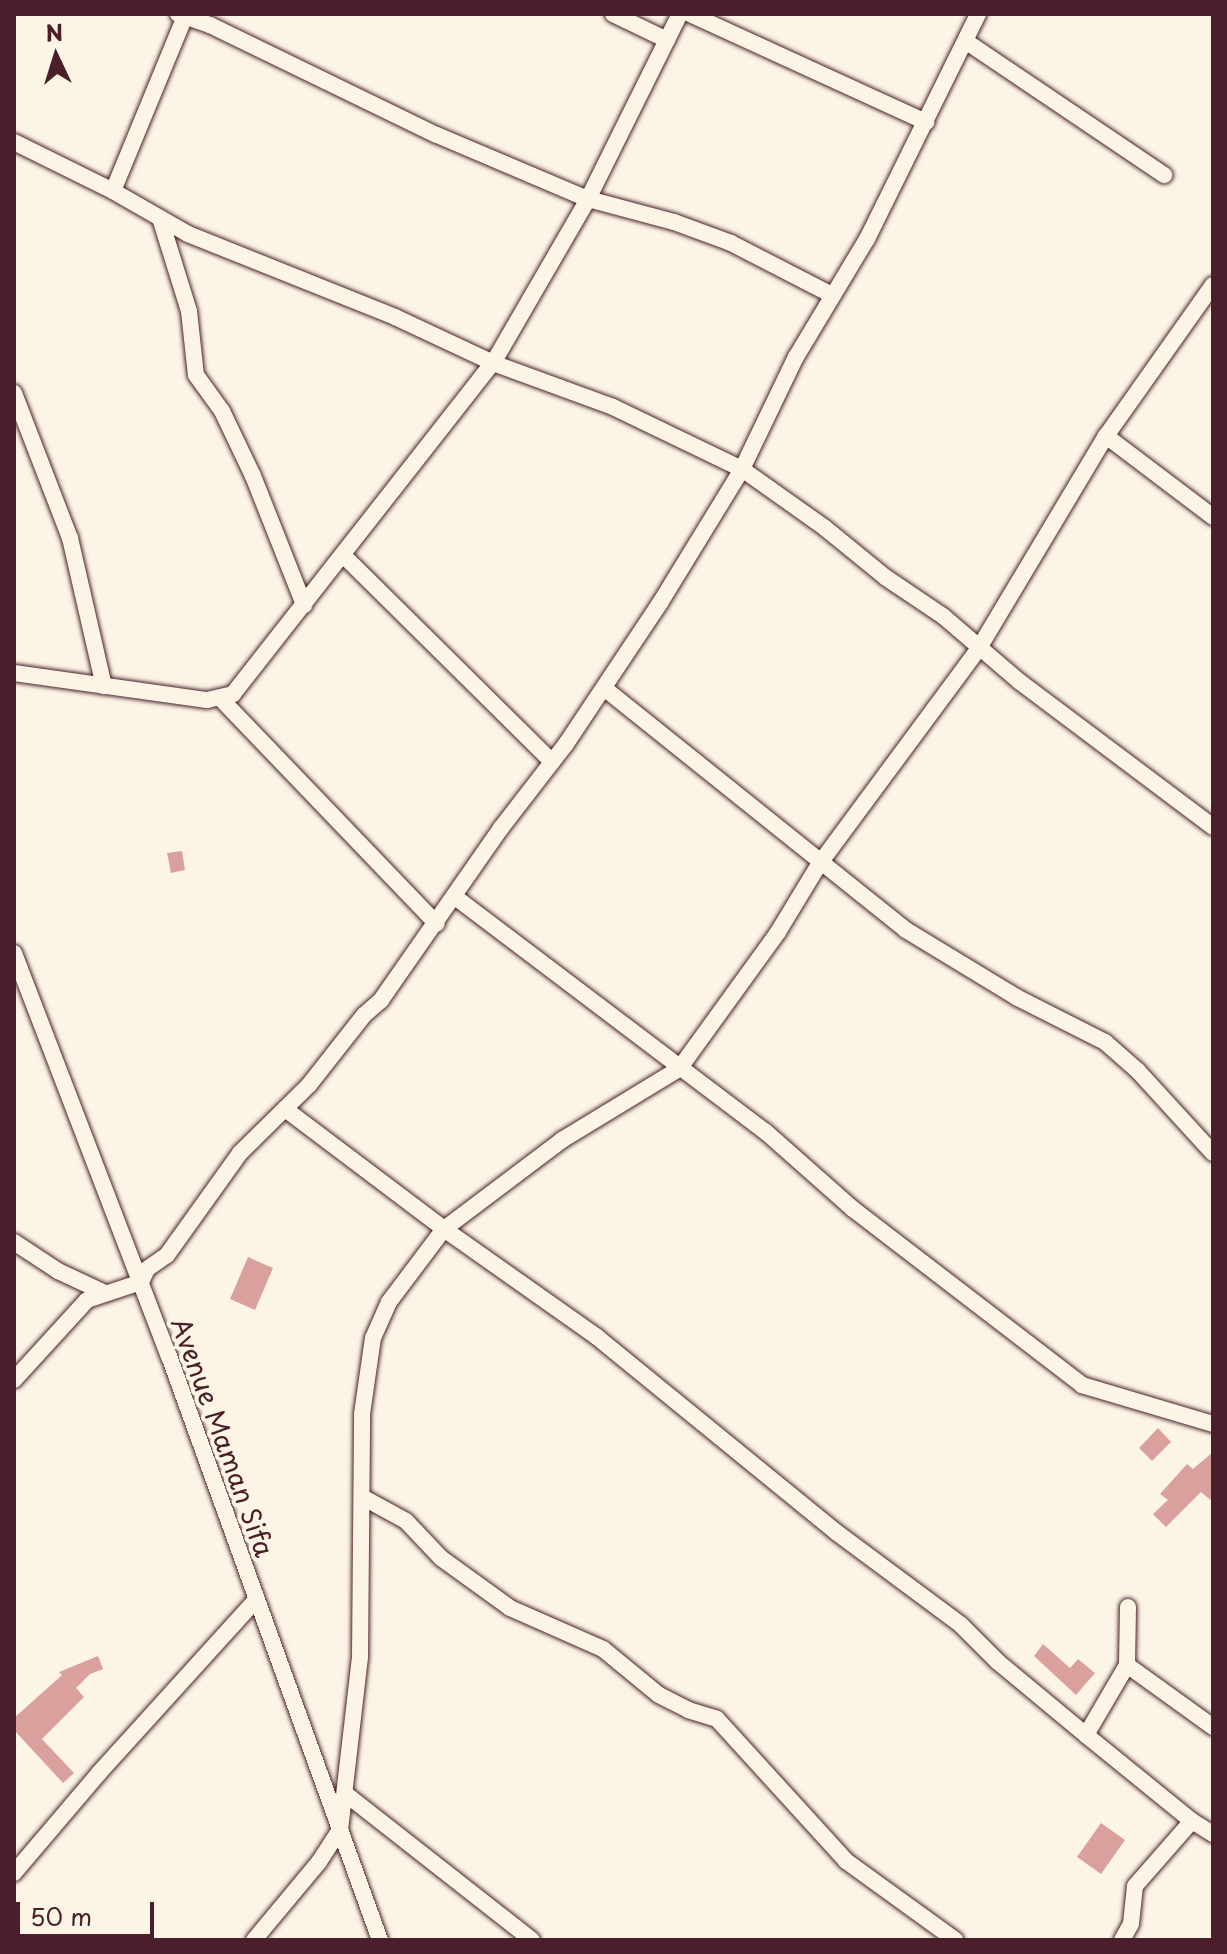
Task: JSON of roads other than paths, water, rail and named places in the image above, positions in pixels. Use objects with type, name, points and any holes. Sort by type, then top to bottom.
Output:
[{"type":"street","points":[[613,14],[667,40]]},
{"type":"street","points":[[14,673],[222,700],[233,694],[493,363],[588,199],[680,14]]},
{"type":"street","points":[[690,14],[926,122]]},
{"type":"street","points":[[14,1380],[87,1300],[103,1292],[141,1282],[147,1269],[167,1255],[240,1153],[285,1109],[364,1015],[381,1000],[552,762],[604,688],[742,469],[796,357],[867,239],[967,42],[978,14]]},
{"type":"street","points":[[113,191],[183,15],[210,25],[437,135],[588,199],[674,222],[731,243],[832,295]]},
{"type":"street","points":[[967,42],[1164,175]]},
{"type":"street","points":[[14,142],[160,218],[493,363],[613,407],[742,469],[825,528],[885,577],[943,616],[979,648],[1213,827]]},
{"type":"street","points":[[160,218],[189,311],[196,375],[222,411],[253,476],[304,605]]},
{"type":"street","points":[[254,1940],[319,1862],[340,1830],[347,1795],[360,1657],[364,1498],[362,1414],[373,1338],[404,1278],[444,1229],[552,1146],[679,1069],[778,932],[820,863],[979,648],[1106,436],[1213,285]]},
{"type":"street","points":[[14,393],[70,538],[104,686]]},
{"type":"street","points":[[1106,436],[1213,517]]},
{"type":"street","points":[[343,555],[552,762]]},
{"type":"street","points":[[604,688],[906,930],[1016,997],[1105,1042],[1138,1071],[1213,1153]]},
{"type":"street","points":[[222,700],[437,924]]},
{"type":"street","points":[[455,897],[766,1132],[853,1209],[1082,1385],[1213,1424]]},
{"type":"street","name":"Avenue Maman Sifa","points":[[14,953],[141,1282],[380,1940]]},
{"type":"street","points":[[285,1109],[665,1390],[836,1532],[961,1625],[998,1662],[1086,1735],[1192,1821],[1213,1834]]},
{"type":"street","points":[[14,1242],[58,1271],[103,1292]]},
{"type":"street","points":[[364,1498],[406,1521],[441,1558],[510,1608],[603,1649],[659,1695],[688,1710],[717,1719],[846,1861],[955,1940]]},
{"type":"street","points":[[14,1873],[99,1773],[256,1600]]},
{"type":"street","points":[[1086,1735],[1127,1665],[1128,1607]]},
{"type":"street","points":[[1127,1665],[1213,1727]]},
{"type":"street","points":[[347,1795],[532,1940]]},
{"type":"street","points":[[1122,1940],[1131,1924],[1135,1886],[1192,1821]]}]
